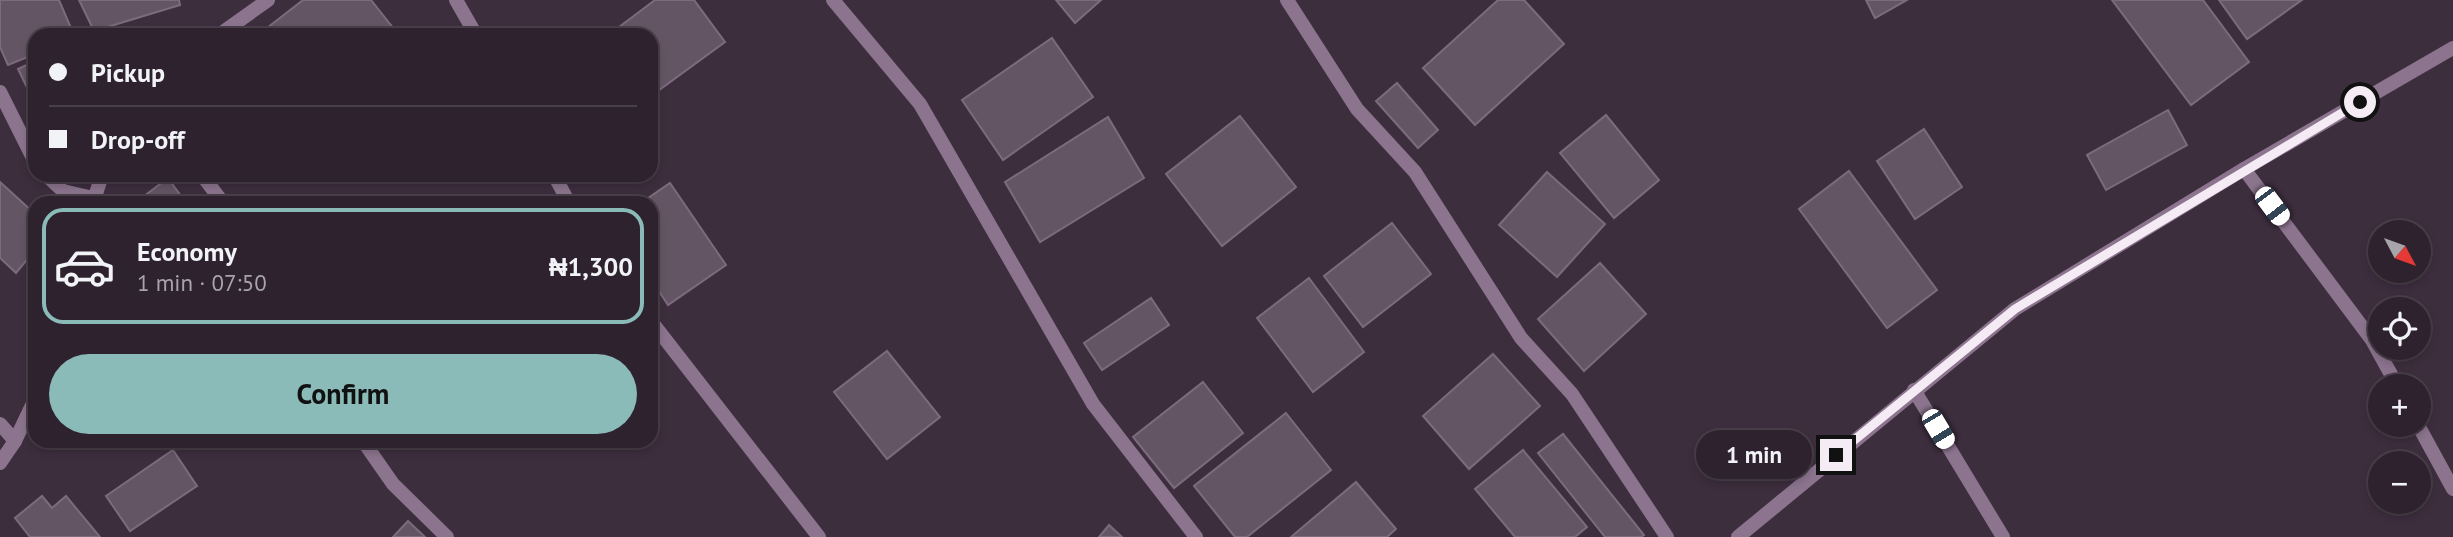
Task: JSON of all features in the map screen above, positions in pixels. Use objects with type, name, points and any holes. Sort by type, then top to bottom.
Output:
[{"type":"street","points":[[229,28],[268,0]]},
{"type":"street","points":[[456,0],[472,28]]},
{"type":"street","points":[[833,0],[920,104],[1093,404],[1196,537]]},
{"type":"street","points":[[1287,0],[1357,109],[1415,172],[1521,338],[1572,394],[1667,537]]},
{"type":"street","points":[[1738,537],[2015,309],[2244,169],[2453,47]]},
{"type":"street","points":[[0,92],[28,148]]},
{"type":"street","points":[[2244,169],[2372,340],[2391,374]]},
{"type":"street","points":[[53,182],[63,191],[80,196]]},
{"type":"street","points":[[658,330],[819,537]]},
{"type":"street","points":[[1914,390],[2003,537]]},
{"type":"street","points":[[0,463],[15,441],[28,414]]},
{"type":"street","points":[[0,424],[15,441]]},
{"type":"street","points":[[2425,437],[2453,489]]},
{"type":"street","points":[[368,448],[393,484],[447,537]]},
{"type":"building","points":[[0,0],[59,0],[71,28],[28,28],[28,57],[8,65],[0,47]]},
{"type":"building","points":[[79,0],[179,0],[180,5],[104,28],[93,28]]},
{"type":"building","points":[[303,0],[371,0],[393,28],[267,28]]},
{"type":"building","points":[[655,0],[694,0],[725,42],[658,91],[658,28],[618,28]]},
{"type":"building","points":[[1056,0],[1101,0],[1075,23]]},
{"type":"building","points":[[1498,0],[1524,0],[1564,44],[1475,125],[1423,68]]},
{"type":"building","points":[[1866,0],[1907,0],[1875,18]]},
{"type":"building","points":[[2112,0],[2203,0],[2249,62],[2191,105]]},
{"type":"building","points":[[2219,0],[2302,0],[2247,39]]},
{"type":"building","points":[[1052,38],[1093,97],[1003,160],[962,100]]},
{"type":"building","points":[[28,64],[28,90],[18,69]]},
{"type":"building","points":[[1397,83],[1438,130],[1418,148],[1376,101]]},
{"type":"building","points":[[2168,110],[2187,145],[2106,190],[2087,155]]},
{"type":"building","points":[[1606,115],[1659,180],[1614,218],[1560,153]]},
{"type":"building","points":[[1240,116],[1296,187],[1222,246],[1166,174]]},
{"type":"building","points":[[1108,117],[1144,178],[1040,242],[1005,182]]},
{"type":"building","points":[[1924,129],[1962,187],[1915,219],[1877,161]]},
{"type":"building","points":[[1849,171],[1937,290],[1887,328],[1799,209]]},
{"type":"building","points":[[1547,172],[1605,224],[1557,277],[1499,225]]},
{"type":"building","points":[[0,182],[28,208],[28,258],[16,273],[0,258]]},
{"type":"building","points":[[163,182],[171,182],[181,196],[144,196]]},
{"type":"building","points":[[670,183],[726,265],[668,305],[658,290],[658,196],[651,196]]},
{"type":"building","points":[[1392,223],[1431,274],[1363,327],[1324,276]]},
{"type":"building","points":[[1600,263],[1646,314],[1584,371],[1538,319]]},
{"type":"building","points":[[1309,278],[1364,352],[1313,392],[1257,318]]},
{"type":"building","points":[[1151,298],[1169,325],[1102,370],[1084,343]]},
{"type":"building","points":[[887,351],[940,417],[887,459],[834,392]]},
{"type":"building","points":[[1493,354],[1540,406],[1469,469],[1423,416]]},
{"type":"building","points":[[1203,382],[1243,433],[1174,488],[1133,437]]},
{"type":"building","points":[[1286,413],[1331,470],[1247,537],[1235,537],[1194,486]]},
{"type":"building","points":[[1563,434],[1644,535],[1605,537],[1538,453]]},
{"type":"building","points":[[173,450],[197,486],[130,531],[106,496]]},
{"type":"building","points":[[1523,450],[1587,527],[1575,537],[1515,537],[1475,489]]},
{"type":"building","points":[[1356,482],[1396,529],[1387,537],[1291,537]]},
{"type":"building","points":[[42,496],[52,508],[66,496],[100,537],[30,537],[15,518]]},
{"type":"building","points":[[408,521],[425,537],[393,537]]},
{"type":"building","points":[[1109,525],[1122,537],[1099,537]]},
{"type":"route","points":[[1836,455],[2015,309],[2244,169],[2360,102]]}]
